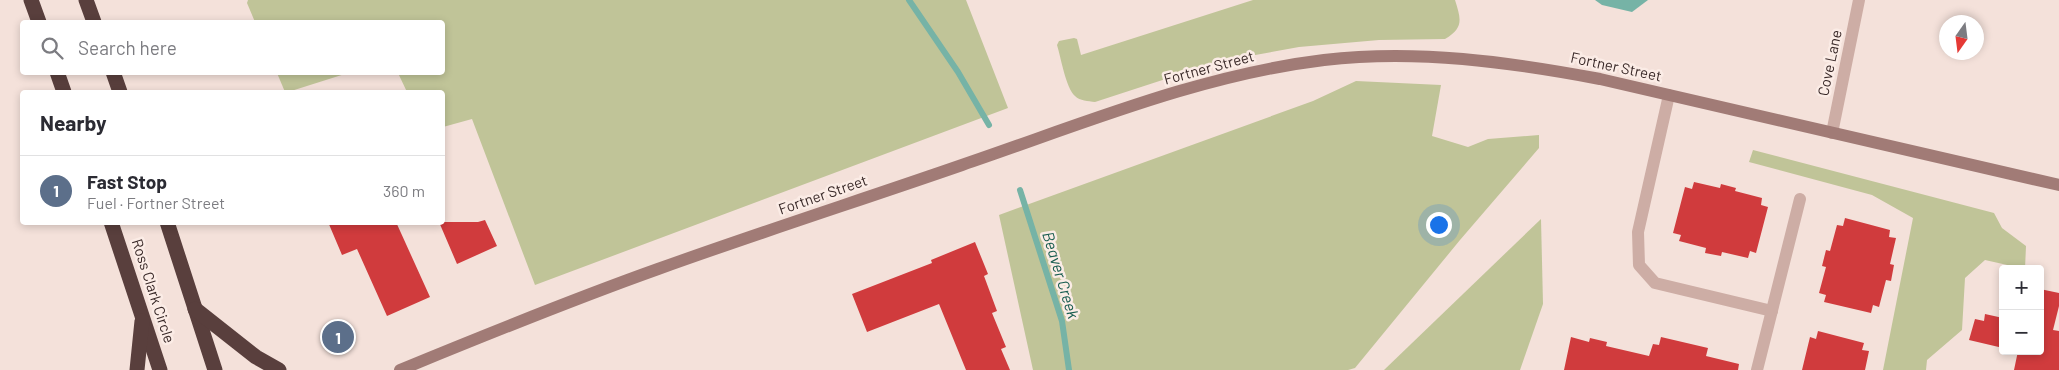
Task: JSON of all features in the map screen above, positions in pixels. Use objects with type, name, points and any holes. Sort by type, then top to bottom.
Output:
[{"type":"highway","points":[[31,0],[38,20]]},
{"type":"highway","points":[[86,0],[93,20]]},
{"type":"highway","points":[[58,75],[63,90]]},
{"type":"highway","points":[[113,75],[119,90]]},
{"type":"highway","name":"Ross Clark Circle","points":[[112,225],[160,370]]},
{"type":"highway","points":[[167,225],[215,370]]},
{"type":"highway","points":[[196,309],[256,357],[279,370]]},
{"type":"highway","points":[[137,370],[143,314]]},
{"type":"street","name":"Cove Lane","points":[[1832,133],[1859,0]]},
{"type":"street","name":"Fortner Street","points":[[400,370],[667,266],[1156,99],[1243,75],[1327,60],[1401,56],[1458,58],[1527,65],[1600,79],[2059,185]]},
{"type":"street","points":[[1669,95],[1638,232],[1639,265],[1655,283],[1772,311]]},
{"type":"street","points":[[1757,370],[1800,199]]},
{"type":"green space","points":[[248,0],[966,0],[1008,108],[535,285],[472,119],[445,126],[445,90],[406,90],[399,75],[445,75],[445,20],[254,20],[247,3]]},
{"type":"green space","points":[[1253,0],[1455,0],[1459,13],[1459,22],[1455,31],[1445,39],[1379,40],[1299,47],[1233,59],[1095,102],[1077,98],[1069,86],[1057,45],[1059,41],[1077,39],[1081,55]]},
{"type":"green space","points":[[278,75],[342,75],[294,90],[284,90]]},
{"type":"green space","points":[[1356,81],[1441,85],[1432,136],[1468,147],[1488,139],[1539,135],[1539,148],[1460,240],[1355,368],[1348,370],[1033,370],[999,215],[1313,101]]},
{"type":"green space","points":[[1753,150],[1994,213],[2002,228],[2026,246],[2025,265],[2007,265],[1985,260],[1965,278],[1962,330],[1927,360],[1926,370],[1883,370],[1913,218],[1872,195],[1749,162]]},
{"type":"green space","points":[[1541,219],[1543,304],[1520,370],[1384,370]]},
{"type":"water","points":[[1595,0],[1648,0],[1632,12],[1602,5]]},
{"type":"building","points":[[1694,182],[1720,188],[1721,184],[1736,188],[1735,191],[1762,198],[1761,205],[1768,207],[1756,253],[1750,251],[1748,258],[1722,252],[1721,256],[1705,253],[1706,248],[1679,241],[1681,235],[1673,233],[1685,187],[1692,189]]},
{"type":"building","points":[[1845,218],[1890,230],[1889,237],[1896,238],[1890,264],[1894,265],[1891,281],[1886,280],[1879,307],[1873,305],[1871,313],[1824,302],[1826,295],[1819,293],[1826,267],[1822,266],[1826,250],[1830,251],[1837,225],[1843,226]]},
{"type":"building","points":[[485,220],[497,246],[457,264],[440,225],[445,225],[445,222],[478,222]]},
{"type":"building","points":[[329,225],[397,225],[430,297],[387,316],[357,249],[342,255]]},
{"type":"building","points":[[975,242],[988,274],[984,276],[997,311],[992,313],[1006,347],[1001,349],[1010,370],[966,370],[939,304],[867,332],[852,294],[932,263],[931,260]]},
{"type":"building","points":[[2044,290],[2059,293],[2059,306],[2053,330],[2059,331],[2059,370],[2014,370],[2017,355],[2044,355]]},
{"type":"building","points":[[1985,314],[1999,317],[1999,347],[1969,340],[1975,319],[1984,321]]},
{"type":"building","points":[[1818,331],[1864,343],[1862,350],[1869,351],[1865,370],[1802,370],[1810,337],[1816,339]]},
{"type":"building","points":[[1571,337],[1589,342],[1590,338],[1607,342],[1606,346],[1649,356],[1653,344],[1659,345],[1661,337],[1708,348],[1706,356],[1739,364],[1738,370],[1564,370]]},
{"type":"waterway","name":"Beaver Creek","points":[[909,0],[958,72],[989,125]]},
{"type":"waterway","name":"Beaver Creek","points":[[1020,190],[1062,321],[1069,370]]},
{"type":"place","name":"Fast Stop","points":[[338,337]]}]
